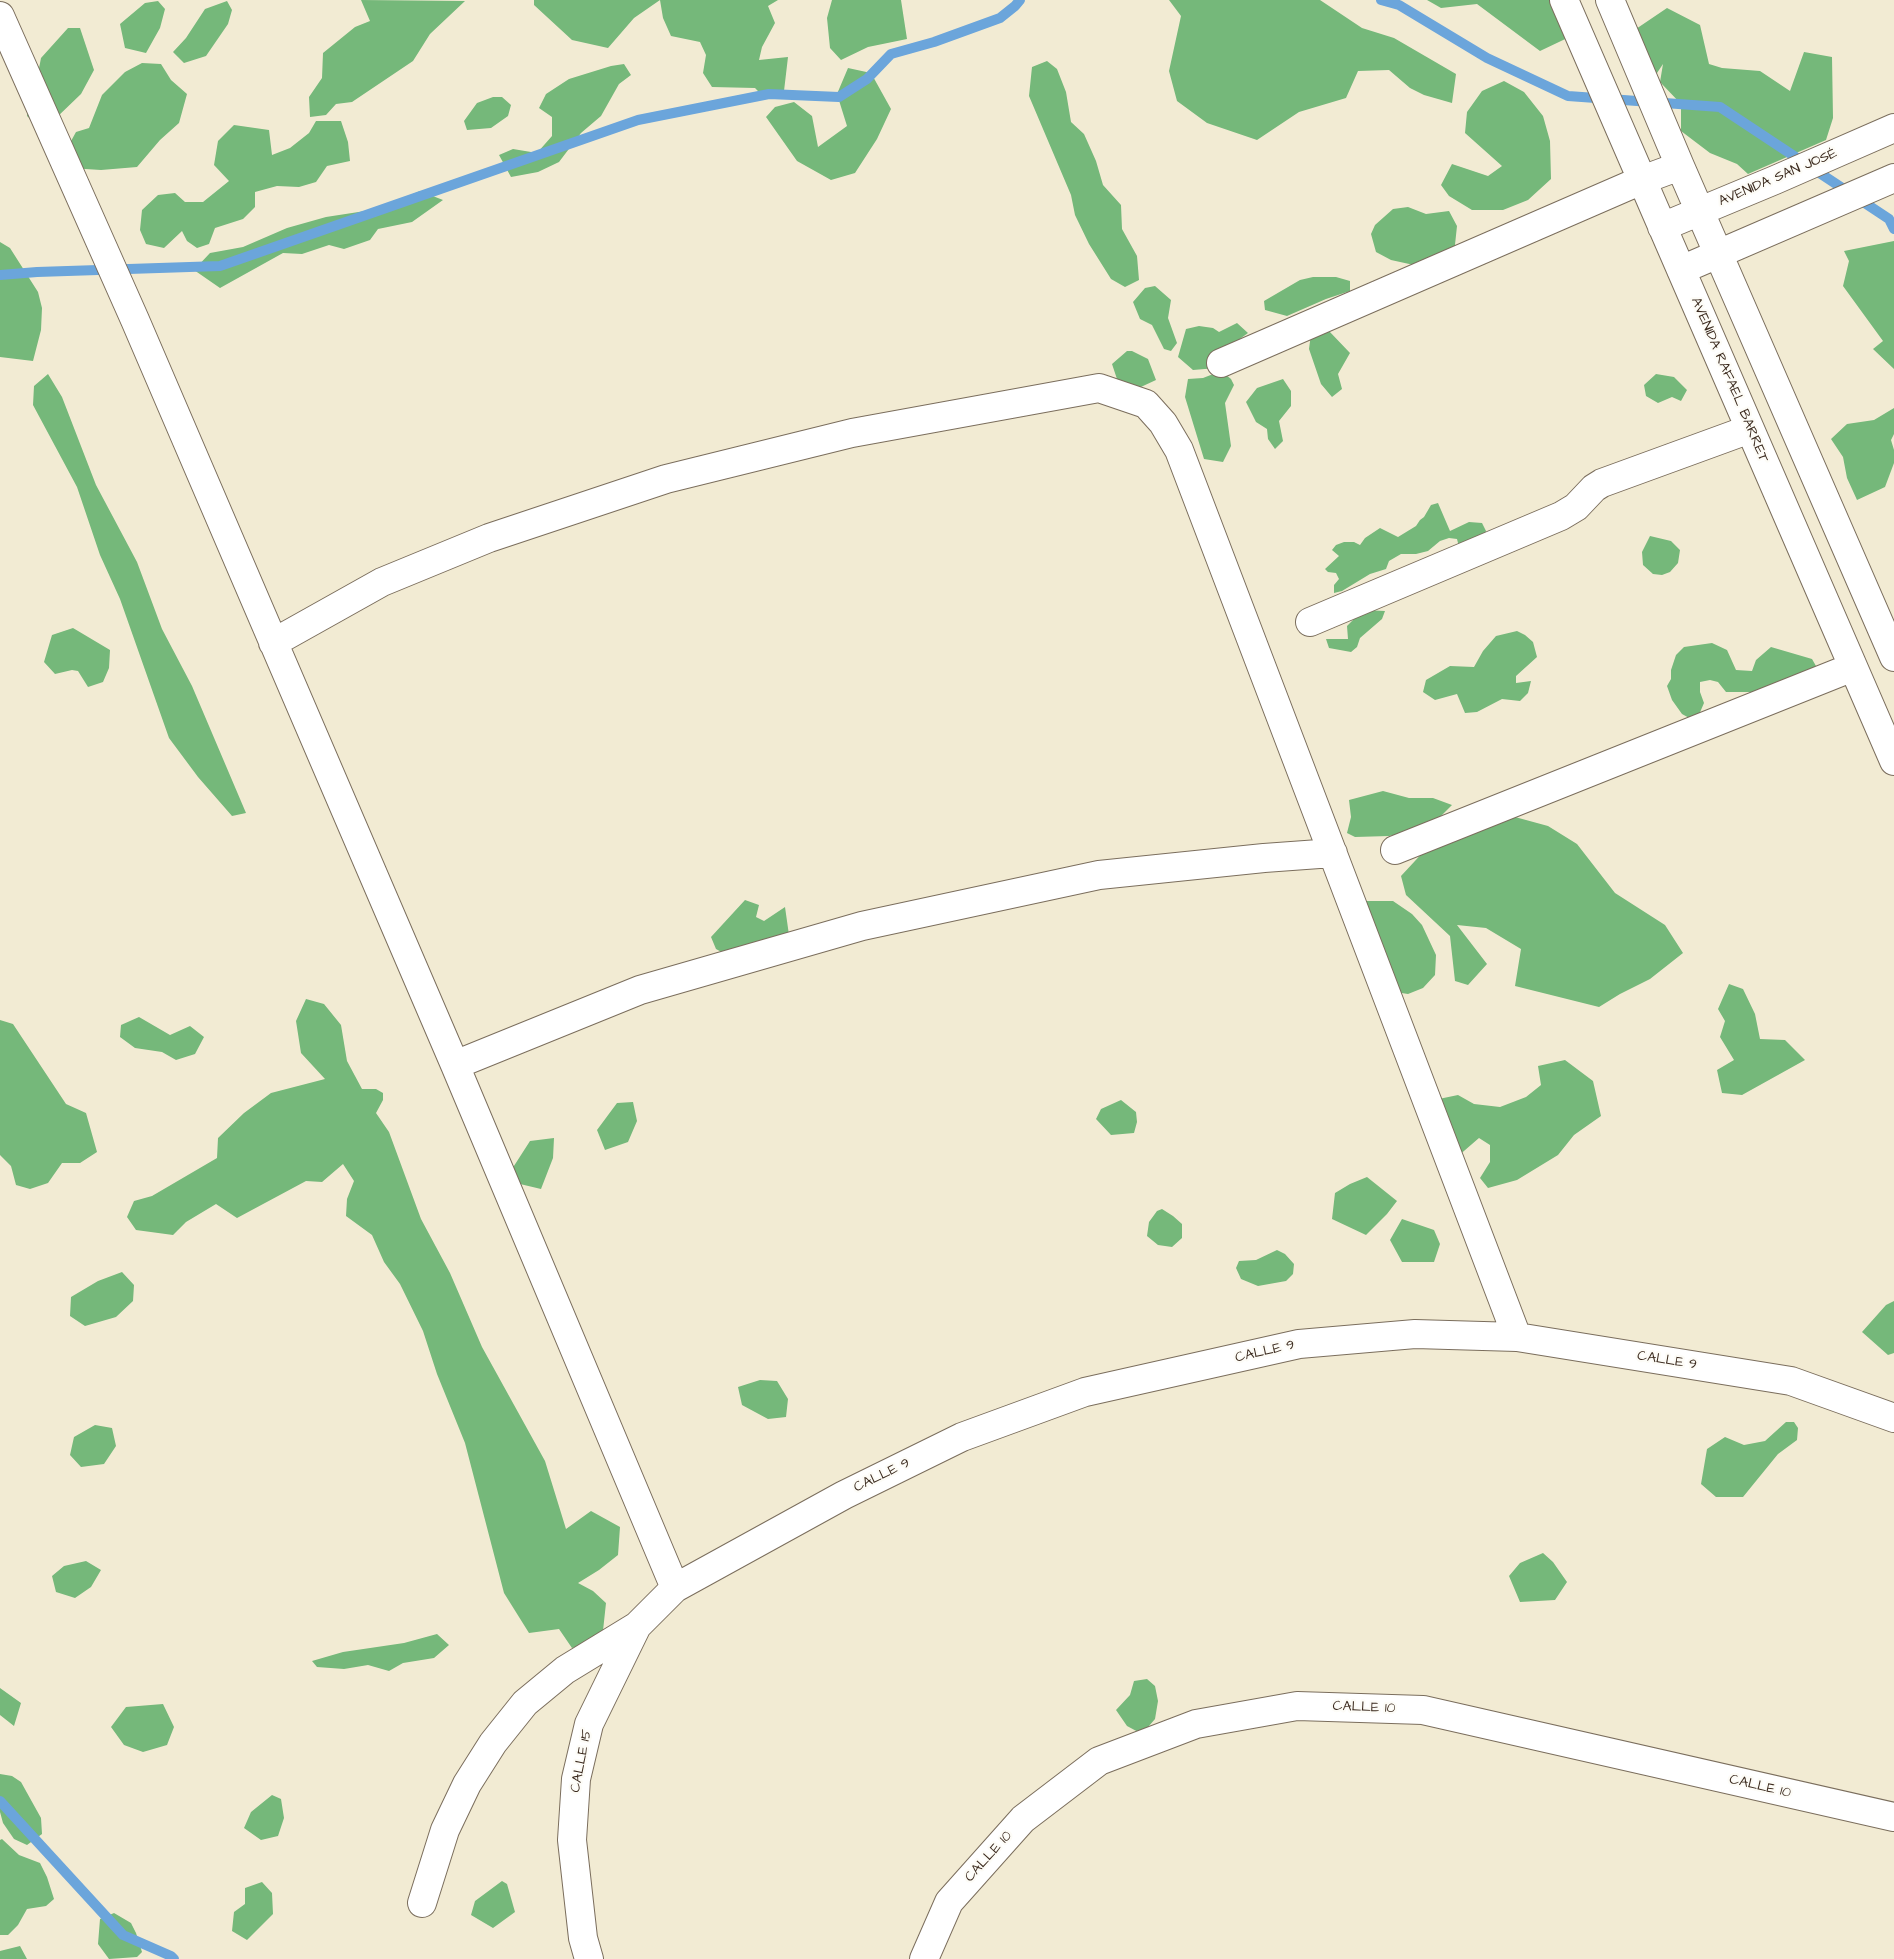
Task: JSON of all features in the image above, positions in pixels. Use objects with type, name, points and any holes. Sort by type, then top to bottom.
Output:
[{"type":"street","name":"AVENIDA RAFAEL BARRET","points":[[1564,0],[1894,761]]},
{"type":"street","points":[[1610,0],[1662,126],[1894,658]]},
{"type":"street","points":[[0,16],[135,320],[455,1065],[675,1588]]},
{"type":"street","name":"AVENIDA SAN JOSÉ","points":[[1662,227],[1894,128]]},
{"type":"street","points":[[1221,363],[1642,180],[1680,166]]},
{"type":"street","points":[[1681,270],[1894,178]]},
{"type":"street","points":[[273,643],[382,582],[489,538],[666,479],[852,433],[1099,388],[1146,404],[1164,423],[1179,450],[1517,1337]]},
{"type":"street","points":[[1310,622],[1561,516],[1576,507],[1594,488],[1602,483],[1750,429]]},
{"type":"street","points":[[1395,850],[1853,667]]},
{"type":"street","points":[[455,1065],[640,990],[862,926],[1099,875],[1333,852]]},
{"type":"street","name":"CALLE 9","points":[[675,1588],[844,1495],[962,1437],[1085,1392],[1300,1344],[1415,1334],[1517,1337],[1791,1381],[1894,1418]]},
{"type":"street","name":"CALLE 15","points":[[589,1959],[584,1938],[572,1840],[576,1779],[589,1724],[637,1626],[675,1588]]},
{"type":"street","points":[[422,1903],[444,1830],[468,1784],[493,1743],[525,1703],[565,1670],[637,1626]]},
{"type":"street","name":"CALLE 10","points":[[924,1959],[949,1902],[1023,1819],[1099,1761],[1196,1724],[1297,1706],[1423,1710],[1894,1817]]},
{"type":"green space","points":[[361,0],[465,1],[430,34],[413,61],[352,102],[336,104],[326,115],[310,117],[309,97],[322,78],[323,53],[355,27],[370,21]]},
{"type":"green space","points":[[534,0],[660,0],[634,18],[608,48],[572,40],[534,5]]},
{"type":"green space","points":[[660,0],[778,0],[768,6],[775,23],[762,47],[759,60],[788,57],[784,91],[764,97],[755,88],[712,87],[703,73],[706,55],[700,42],[671,36],[663,18]]},
{"type":"green space","points":[[832,0],[901,0],[907,39],[868,47],[841,60],[830,48],[827,18]]},
{"type":"green space","points":[[1169,0],[1320,0],[1362,28],[1394,38],[1456,74],[1452,103],[1424,95],[1410,88],[1389,70],[1358,71],[1346,98],[1299,112],[1257,140],[1207,123],[1177,101],[1169,71],[1181,16]]},
{"type":"green space","points":[[1427,0],[1558,0],[1580,32],[1540,51],[1477,4],[1441,8]]},
{"type":"green space","points":[[158,1],[165,9],[160,28],[146,53],[125,48],[120,24],[145,3]]},
{"type":"green space","points":[[227,1],[232,10],[228,24],[206,56],[184,63],[173,52],[186,38],[205,9]]},
{"type":"green space","points":[[1667,8],[1700,25],[1709,64],[1722,68],[1760,71],[1790,91],[1804,52],[1832,57],[1833,118],[1826,140],[1748,174],[1737,164],[1710,153],[1681,131],[1681,104],[1660,82],[1663,64],[1647,88],[1633,31]]},
{"type":"green space","points":[[68,28],[80,28],[94,70],[81,94],[42,130],[27,116],[29,98],[36,84],[41,58]]},
{"type":"green space","points":[[1047,61],[1057,69],[1066,92],[1071,122],[1084,134],[1096,161],[1103,185],[1121,205],[1122,229],[1137,256],[1139,280],[1125,287],[1111,279],[1089,244],[1075,215],[1071,195],[1029,96],[1032,67]]},
{"type":"green space","points":[[142,63],[161,64],[171,80],[187,94],[179,123],[160,140],[137,167],[101,170],[70,168],[65,152],[76,132],[89,128],[102,95],[125,72]]},
{"type":"green space","points":[[624,64],[631,75],[619,84],[601,116],[581,133],[559,162],[538,172],[511,177],[499,155],[513,149],[537,153],[552,136],[552,117],[539,108],[546,94],[569,79]]},
{"type":"green space","points":[[848,68],[871,73],[891,109],[877,139],[855,173],[831,180],[797,161],[766,117],[775,107],[794,102],[812,116],[818,147],[847,126],[837,94]]},
{"type":"green space","points":[[1504,81],[1524,92],[1543,116],[1550,141],[1551,179],[1528,200],[1503,210],[1472,210],[1449,196],[1441,185],[1452,164],[1488,176],[1502,166],[1465,133],[1467,112],[1482,91]]},
{"type":"green space","points":[[493,97],[502,97],[511,105],[508,116],[491,128],[467,130],[464,121],[477,103]]},
{"type":"green space","points":[[316,121],[341,121],[348,142],[350,161],[327,166],[316,182],[299,187],[277,186],[255,192],[255,207],[243,219],[215,228],[209,244],[197,248],[187,241],[182,231],[164,248],[146,244],[140,230],[142,210],[158,195],[175,193],[185,202],[203,202],[229,181],[214,165],[218,141],[234,125],[269,130],[272,155],[290,148],[309,133]]},
{"type":"green space","points":[[420,191],[443,200],[412,222],[378,229],[370,240],[344,249],[329,245],[302,254],[283,253],[220,288],[194,270],[210,253],[243,247],[287,228],[326,217],[378,209]]},
{"type":"green space","points":[[1408,207],[1426,214],[1449,211],[1457,226],[1454,254],[1423,267],[1391,260],[1376,252],[1371,234],[1375,225],[1393,209]]},
{"type":"green space","points":[[1894,241],[1894,369],[1873,349],[1883,341],[1843,286],[1849,261],[1844,251]]},
{"type":"green space","points":[[0,242],[10,248],[38,292],[42,308],[41,330],[33,361],[0,357]]},
{"type":"green space","points":[[1313,277],[1336,277],[1350,281],[1350,291],[1287,316],[1265,310],[1264,301],[1300,280]]},
{"type":"green space","points":[[1155,286],[1171,300],[1168,318],[1177,343],[1171,351],[1164,349],[1152,325],[1140,319],[1133,302],[1145,288]]},
{"type":"green space","points":[[1237,323],[1248,333],[1226,349],[1217,368],[1193,370],[1178,357],[1186,329],[1199,326],[1213,328],[1219,332]]},
{"type":"green space","points":[[1329,331],[1350,353],[1338,374],[1342,389],[1332,397],[1321,384],[1309,349],[1311,334]]},
{"type":"green space","points":[[1127,351],[1132,351],[1148,359],[1156,380],[1130,392],[1118,382],[1112,364]]},
{"type":"green space","points":[[1221,371],[1231,379],[1234,385],[1225,403],[1231,446],[1223,462],[1204,459],[1185,397],[1188,379],[1203,378]]},
{"type":"green space","points":[[48,374],[62,397],[96,485],[137,562],[162,629],[192,686],[246,813],[232,816],[198,777],[169,738],[120,599],[100,555],[77,487],[33,405],[34,386]]},
{"type":"green space","points":[[1656,374],[1674,377],[1687,390],[1681,401],[1672,397],[1658,403],[1646,396],[1644,385]]},
{"type":"green space","points":[[1283,379],[1291,391],[1291,406],[1279,421],[1283,441],[1275,449],[1268,439],[1267,429],[1256,422],[1246,402],[1257,388]]},
{"type":"green space","points":[[1894,408],[1894,434],[1891,440],[1894,450],[1894,463],[1885,487],[1857,500],[1847,478],[1843,457],[1831,439],[1847,424],[1874,420]]},
{"type":"green space","points":[[1438,503],[1450,531],[1469,522],[1482,523],[1486,531],[1483,541],[1459,547],[1457,539],[1449,538],[1440,541],[1428,551],[1416,554],[1401,554],[1389,561],[1386,569],[1370,574],[1342,591],[1334,593],[1334,585],[1339,579],[1336,573],[1328,572],[1325,569],[1339,556],[1332,550],[1336,545],[1344,542],[1354,542],[1360,545],[1365,538],[1380,528],[1398,537],[1416,526],[1431,505]]},
{"type":"green space","points":[[1650,536],[1671,541],[1680,550],[1678,563],[1670,572],[1662,575],[1653,574],[1643,565],[1642,552]]},
{"type":"green space","points":[[1363,610],[1385,611],[1382,619],[1360,638],[1357,647],[1351,652],[1329,648],[1326,639],[1348,639],[1347,626]]},
{"type":"green space","points":[[73,628],[110,650],[109,668],[103,682],[88,687],[78,671],[72,670],[55,674],[44,662],[52,635]]},
{"type":"green space","points":[[1517,631],[1533,642],[1537,657],[1516,676],[1516,683],[1531,681],[1528,693],[1520,701],[1502,699],[1477,712],[1465,713],[1457,694],[1435,700],[1423,692],[1426,680],[1450,666],[1474,667],[1483,651],[1496,636]]},
{"type":"green space","points":[[1712,643],[1727,650],[1736,670],[1752,671],[1756,660],[1771,647],[1812,659],[1820,673],[1757,692],[1726,692],[1718,682],[1710,680],[1700,682],[1700,692],[1704,703],[1698,717],[1691,719],[1682,714],[1672,700],[1667,686],[1671,679],[1671,670],[1676,655],[1684,647]]},
{"type":"green space","points":[[1383,791],[1409,798],[1433,798],[1452,805],[1434,823],[1422,829],[1389,836],[1355,837],[1347,833],[1351,817],[1349,800]]},
{"type":"green space","points":[[1515,817],[1548,826],[1577,844],[1615,893],[1665,925],[1683,953],[1650,979],[1599,1007],[1515,986],[1521,949],[1486,928],[1457,925],[1487,964],[1468,985],[1455,981],[1450,936],[1406,895],[1401,876],[1427,848]]},
{"type":"green space","points":[[745,900],[759,905],[756,917],[764,921],[785,907],[789,935],[747,966],[716,949],[711,937]]},
{"type":"green space","points":[[1363,901],[1393,901],[1412,914],[1422,925],[1436,955],[1435,975],[1423,988],[1408,994],[1395,992]]},
{"type":"green space","points":[[1729,984],[1743,989],[1755,1014],[1760,1039],[1785,1040],[1805,1060],[1742,1095],[1722,1093],[1717,1070],[1734,1060],[1720,1037],[1725,1021],[1718,1009]]},
{"type":"green space","points":[[306,999],[324,1004],[341,1025],[347,1061],[362,1089],[376,1089],[383,1093],[383,1100],[376,1113],[389,1132],[421,1219],[450,1273],[482,1347],[545,1461],[566,1529],[591,1511],[620,1527],[618,1555],[578,1583],[593,1591],[606,1603],[602,1640],[572,1648],[559,1629],[529,1633],[504,1593],[465,1443],[437,1374],[423,1331],[400,1284],[384,1262],[372,1235],[346,1216],[347,1199],[354,1181],[343,1164],[322,1182],[306,1181],[237,1218],[216,1204],[186,1222],[173,1235],[136,1230],[127,1217],[134,1201],[152,1196],[217,1158],[218,1138],[244,1113],[271,1093],[325,1079],[301,1053],[296,1021]]},
{"type":"green space","points":[[139,1017],[170,1035],[190,1026],[204,1037],[195,1054],[176,1060],[162,1052],[135,1048],[120,1037],[121,1025]]},
{"type":"green space","points":[[0,1020],[13,1024],[66,1104],[86,1113],[97,1152],[80,1163],[62,1163],[48,1183],[30,1189],[16,1185],[11,1166],[0,1155]]},
{"type":"green space","points":[[1565,1060],[1593,1081],[1601,1116],[1574,1135],[1558,1155],[1517,1180],[1488,1188],[1480,1178],[1490,1162],[1490,1145],[1479,1138],[1457,1157],[1434,1100],[1458,1095],[1474,1104],[1500,1107],[1526,1097],[1541,1085],[1538,1066]]},
{"type":"green space","points":[[1121,1100],[1136,1112],[1137,1122],[1134,1133],[1111,1135],[1096,1119],[1101,1109]]},
{"type":"green space","points":[[633,1102],[637,1121],[628,1142],[605,1150],[597,1130],[617,1103]]},
{"type":"green space","points":[[554,1138],[553,1158],[541,1189],[520,1184],[512,1169],[530,1141]]},
{"type":"green space","points":[[1367,1177],[1397,1201],[1366,1235],[1332,1219],[1335,1193]]},
{"type":"green space","points":[[1162,1209],[1182,1224],[1182,1238],[1172,1247],[1158,1245],[1147,1236],[1149,1222],[1157,1211]]},
{"type":"green space","points":[[1402,1219],[1434,1230],[1440,1244],[1434,1262],[1402,1262],[1390,1240]]},
{"type":"green space","points":[[1277,1250],[1285,1254],[1294,1264],[1293,1274],[1286,1281],[1258,1286],[1241,1279],[1236,1268],[1239,1261],[1256,1260]]},
{"type":"green space","points":[[122,1272],[134,1285],[133,1301],[116,1317],[85,1326],[70,1316],[71,1297],[98,1281]]},
{"type":"green space","points":[[1894,1301],[1894,1353],[1888,1355],[1862,1332],[1886,1305]]},
{"type":"green space","points":[[760,1380],[777,1381],[788,1399],[786,1417],[768,1419],[742,1405],[738,1387]]},
{"type":"green space","points":[[1786,1422],[1794,1422],[1798,1428],[1797,1440],[1778,1454],[1743,1497],[1716,1497],[1701,1484],[1707,1449],[1725,1437],[1744,1445],[1765,1441]]},
{"type":"green space","points":[[95,1425],[112,1428],[116,1446],[104,1464],[81,1467],[70,1455],[74,1437]]},
{"type":"green space","points":[[1543,1553],[1553,1562],[1567,1582],[1555,1600],[1520,1602],[1509,1576],[1520,1563]]},
{"type":"green space","points":[[86,1561],[101,1570],[91,1587],[75,1598],[56,1592],[52,1576],[64,1566]]},
{"type":"green space","points":[[437,1634],[449,1645],[434,1658],[403,1663],[389,1671],[368,1665],[344,1669],[317,1667],[312,1661],[343,1652],[404,1643]]},
{"type":"green space","points":[[1147,1679],[1155,1686],[1158,1701],[1155,1719],[1142,1734],[1127,1726],[1116,1710],[1130,1695],[1134,1681]]},
{"type":"green space","points":[[0,1688],[21,1703],[14,1726],[0,1715]]},
{"type":"green space","points":[[163,1704],[174,1727],[167,1745],[143,1752],[124,1745],[111,1727],[126,1707]]},
{"type":"green space","points":[[0,1774],[12,1776],[21,1782],[41,1818],[42,1834],[27,1845],[14,1839],[3,1823],[0,1812]]},
{"type":"green space","points":[[272,1795],[281,1799],[284,1818],[278,1836],[261,1840],[244,1828],[251,1812]]},
{"type":"green space","points":[[2,1839],[19,1855],[40,1863],[54,1899],[46,1906],[27,1909],[18,1925],[8,1935],[0,1935],[0,1840]]},
{"type":"green space","points":[[502,1881],[507,1884],[515,1912],[493,1928],[471,1915],[475,1901]]},
{"type":"green space","points":[[262,1882],[272,1893],[273,1914],[247,1940],[232,1931],[234,1912],[245,1904],[245,1888]]},
{"type":"green space","points":[[114,1913],[131,1923],[142,1952],[137,1957],[109,1959],[98,1944],[100,1919]]},
{"type":"green space","points":[[20,1946],[27,1959],[0,1959],[0,1951]]},
{"type":"waterway","points":[[0,275],[220,266],[638,120],[769,94],[839,97],[867,79],[891,54],[934,42],[1000,18],[1020,0]]},
{"type":"waterway","points":[[1381,0],[1399,5],[1487,58],[1568,96],[1720,107],[1889,219],[1894,229]]},
{"type":"waterway","points":[[0,1801],[123,1935],[174,1959]]}]
